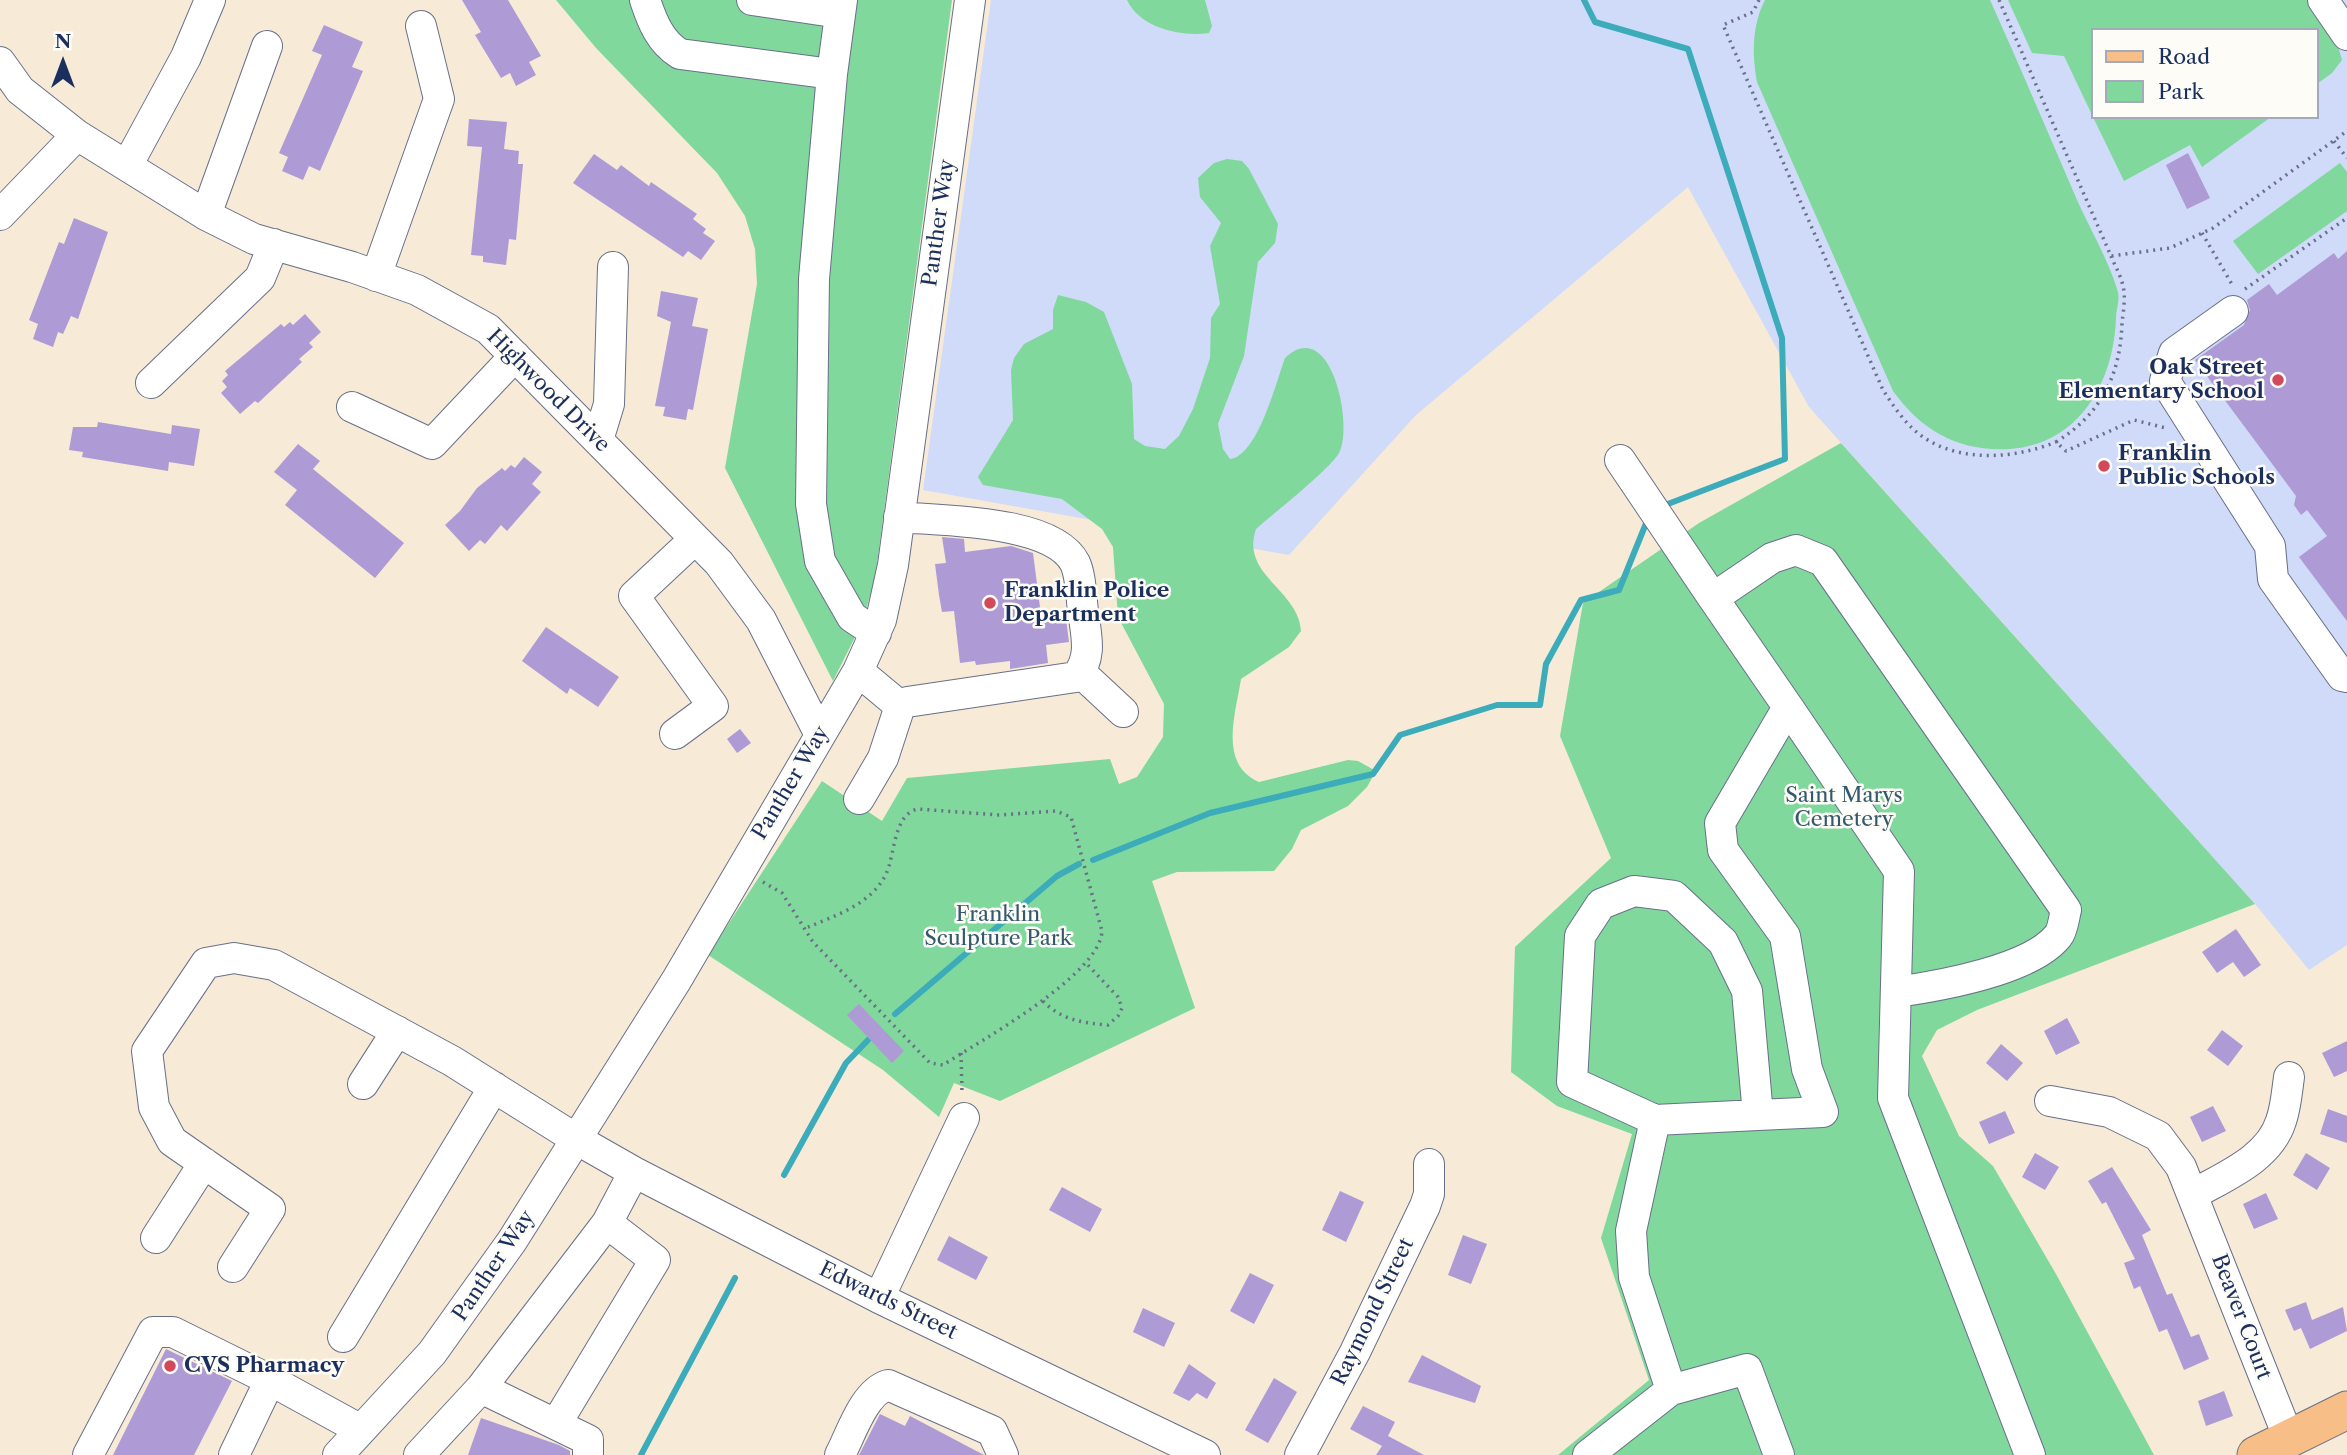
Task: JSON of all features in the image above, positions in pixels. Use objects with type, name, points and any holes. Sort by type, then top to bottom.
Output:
[{"type":"main road","points":[[2256,1455],[2347,1410]]},
{"type":"street","points":[[128,164],[186,57],[211,0]]},
{"type":"street","points":[[645,0],[654,26],[672,49],[680,54],[832,74]]},
{"type":"street","points":[[752,0],[841,6],[832,74],[814,279],[811,503],[820,561],[852,617],[876,632]]},
{"type":"street","name":"Panther Way","points":[[338,1455],[451,1330],[529,1214],[676,981],[858,671],[876,632],[887,593],[899,517],[970,0]]},
{"type":"street","points":[[2323,0],[2347,35]]},
{"type":"street","points":[[376,275],[439,99],[421,26]]},
{"type":"street","points":[[206,215],[267,46]]},
{"type":"street","name":"Highwood Drive","points":[[0,62],[20,90],[77,135],[128,164],[206,215],[254,239],[376,275],[442,301],[488,329],[719,563],[761,620],[820,735]]},
{"type":"street","points":[[0,215],[77,135]]},
{"type":"street","points":[[151,383],[260,278],[274,244]]},
{"type":"street","points":[[598,440],[609,404],[613,267]]},
{"type":"street","points":[[2233,311],[2174,353],[2165,381],[2270,546],[2273,579],[2342,676],[2347,677]]},
{"type":"street","points":[[352,407],[432,444],[515,356]]},
{"type":"street","points":[[1620,460],[1899,871],[1893,1098],[2030,1455]]},
{"type":"street","points":[[859,799],[883,758],[900,706],[907,702],[1076,677],[1085,666],[1088,650],[1076,565],[1065,549],[1052,539],[1026,530],[899,517]]},
{"type":"street","points":[[675,734],[713,706],[634,596],[695,539]]},
{"type":"street","points":[[1713,598],[1772,558],[1796,550],[1824,561],[2066,910],[2059,935],[2024,962],[1934,987],[1897,992]]},
{"type":"street","points":[[858,671],[900,706]]},
{"type":"street","points":[[1080,672],[1123,712]]},
{"type":"street","points":[[1758,1115],[1747,990],[1723,942],[1674,896],[1634,891],[1601,904],[1580,936],[1572,1082],[1655,1120],[1824,1112],[1807,1069],[1785,936],[1723,850],[1720,823],[1788,707]]},
{"type":"street","name":"Edwards Street","points":[[233,1267],[270,1209],[172,1141],[154,1108],[147,1051],[206,963],[234,958],[274,965],[397,1031],[634,1172],[879,1298],[1205,1455]]},
{"type":"street","points":[[363,1084],[397,1031]]},
{"type":"street","points":[[2194,1194],[2253,1160],[2271,1139],[2281,1122],[2289,1077]]},
{"type":"street","points":[[343,1337],[494,1087]]},
{"type":"street","name":"Beaver Court","points":[[2050,1101],[2109,1112],[2158,1136],[2181,1167],[2194,1194],[2289,1439]]},
{"type":"street","points":[[879,1298],[964,1118]]},
{"type":"street","points":[[1655,1120],[1631,1231],[1632,1254],[1634,1277],[1671,1390]]},
{"type":"street","points":[[156,1238],[204,1163]]},
{"type":"street","name":"Raymond Street","points":[[1300,1455],[1425,1206],[1429,1194],[1429,1164]]},
{"type":"street","points":[[419,1455],[481,1388],[607,1223],[634,1172]]},
{"type":"street","points":[[556,1424],[655,1260],[607,1223]]},
{"type":"street","points":[[88,1455],[153,1332],[173,1332],[270,1380],[361,1430]]},
{"type":"street","points":[[1588,1455],[1671,1390],[1747,1369],[1779,1455]]},
{"type":"street","points":[[234,1455],[270,1380]]},
{"type":"street","points":[[840,1455],[869,1401],[880,1387],[888,1385],[992,1431],[1003,1455]]},
{"type":"street","points":[[481,1388],[588,1440],[588,1455]]},
{"type":"path","points":[[1759,0],[1753,12],[1723,25],[1882,390],[1899,415],[1926,439],[1962,452],[1999,457],[2031,452],[2056,442],[2076,430],[2095,411],[2112,382],[2119,360],[2124,297],[2123,286],[2111,256],[1999,0]]},
{"type":"path","points":[[2111,256],[2170,248],[2202,233],[2347,131]]},
{"type":"path","points":[[2334,141],[2347,158]]},
{"type":"path","points":[[2202,233],[2238,294],[2347,218]]},
{"type":"path","points":[[2056,442],[2066,452],[2134,420],[2173,429],[2188,417]]},
{"type":"path","points":[[739,870],[782,893],[813,942],[930,1063],[943,1065],[1043,1001],[1097,951],[1102,931],[1074,824],[1071,817],[1056,811],[999,815],[910,811],[902,821],[890,867],[876,888],[846,911],[806,928]]},
{"type":"path","points":[[1043,1001],[1062,1016],[1080,1022],[1108,1025],[1122,1008],[1118,998],[1086,963]]},
{"type":"path","points":[[961,1053],[962,1101],[969,1105],[964,1118]]},
{"type":"shaded area","name":"Franklin Public Schools","points":[[991,0],[2347,0],[2347,945],[2309,970],[2255,904],[1809,407],[1688,187],[1416,415],[1289,555],[923,490]]},
{"type":"green space","points":[[556,0],[952,0],[875,579],[862,623],[833,681],[725,468],[757,284],[755,249],[745,216],[717,173],[596,48]]},
{"type":"green space","points":[[1127,0],[1205,0],[1212,26],[1209,33],[1174,32],[1141,18]]},
{"type":"green space","points":[[1765,0],[1990,0],[2110,269],[2118,295],[2114,342],[2100,386],[2074,422],[2056,435],[2035,445],[2010,449],[1974,447],[1958,443],[1929,428],[1893,391],[1757,82],[1754,40]]},
{"type":"green space","points":[[2008,0],[2309,0],[2337,43],[2342,60],[2332,73],[2319,83],[2319,28],[2092,28],[2092,115],[2064,56],[2032,53]]},
{"type":"green space","points":[[2094,119],[2268,119],[2202,167],[2190,145],[2124,181]]},
{"type":"green space","name":"Franklin Sculpture Park","points":[[1227,159],[1242,161],[1249,169],[1278,224],[1275,243],[1258,262],[1244,356],[1218,424],[1223,449],[1230,459],[1240,455],[1249,445],[1265,416],[1285,358],[1301,348],[1315,351],[1327,362],[1341,401],[1344,422],[1339,453],[1313,480],[1256,529],[1253,545],[1256,559],[1291,604],[1301,631],[1289,647],[1241,679],[1234,722],[1234,750],[1238,763],[1246,774],[1259,782],[1348,760],[1358,761],[1376,771],[1367,787],[1348,806],[1301,830],[1292,849],[1274,871],[1177,872],[1152,881],[1195,1008],[1000,1101],[954,1083],[939,1117],[883,1070],[708,955],[822,781],[882,821],[907,778],[1110,759],[1119,784],[1137,777],[1163,737],[1164,704],[1118,617],[1113,547],[1102,529],[1062,499],[983,485],[978,477],[1013,420],[1011,370],[1014,358],[1024,344],[1053,329],[1053,310],[1058,295],[1086,302],[1104,312],[1132,384],[1134,439],[1145,446],[1165,449],[1179,436],[1193,409],[1210,358],[1211,318],[1220,304],[1210,246],[1221,223],[1200,197],[1198,178],[1214,163]]},
{"type":"green space","points":[[2340,163],[2347,172],[2347,211],[2258,274],[2233,241]]},
{"type":"green space","name":"Saint Marys Cemetery","points":[[1841,443],[2255,904],[1977,1010],[1937,1030],[1922,1056],[1959,1136],[1993,1166],[2056,1274],[2154,1455],[1558,1455],[1649,1380],[1601,1238],[1632,1134],[1557,1106],[1511,1072],[1515,947],[1611,858],[1560,736],[1583,603],[1699,523]]},
{"type":"building","points":[[462,0],[508,0],[541,56],[529,62],[536,75],[516,86],[510,73],[501,78],[475,35],[481,32]]},
{"type":"building","points":[[324,25],[363,42],[352,67],[363,71],[320,171],[309,166],[303,180],[282,171],[288,157],[279,153],[322,55],[312,51]]},
{"type":"building","points":[[469,119],[507,122],[504,149],[519,151],[518,164],[523,164],[516,240],[509,239],[506,265],[483,262],[483,256],[471,255],[482,147],[467,146]]},
{"type":"building","points":[[2188,153],[2210,198],[2187,209],[2166,165]]},
{"type":"building","points":[[594,154],[617,170],[621,165],[649,186],[651,182],[697,214],[693,219],[706,229],[703,233],[715,241],[701,260],[688,251],[683,257],[573,183]]},
{"type":"building","points":[[74,218],[108,232],[78,319],[71,316],[63,334],[58,332],[53,347],[33,339],[38,324],[29,320],[59,242],[64,244]]},
{"type":"building","points":[[2347,251],[2347,621],[2299,557],[2327,536],[2307,510],[2301,515],[2294,505],[2296,496],[2195,360],[2244,325],[2250,310],[2247,300],[2269,284],[2277,295],[2334,253],[2338,259]]},
{"type":"building","points":[[661,291],[698,298],[692,326],[708,329],[693,410],[688,409],[686,420],[663,416],[665,407],[655,406],[671,322],[657,316]]},
{"type":"building","points":[[305,314],[321,332],[309,343],[313,347],[299,359],[302,362],[258,403],[255,401],[240,414],[221,393],[227,387],[222,381],[228,375],[225,371],[281,324],[284,327],[290,322],[293,325]]},
{"type":"building","points":[[98,422],[171,434],[172,425],[200,429],[194,466],[169,462],[168,471],[82,457],[83,452],[69,450],[73,427],[97,427]]},
{"type":"building","points":[[298,444],[320,461],[313,469],[404,543],[375,578],[285,505],[297,490],[274,472]]},
{"type":"building","points":[[524,457],[542,472],[532,484],[541,492],[507,531],[501,525],[485,544],[480,540],[469,551],[445,525],[460,511],[477,488],[502,468],[505,471],[511,465],[515,468]]},
{"type":"building","name":"Franklin Police Department","points":[[942,537],[964,539],[965,552],[1011,546],[1033,553],[1041,615],[1065,612],[1069,642],[1046,645],[1048,663],[1010,669],[1010,661],[976,665],[975,661],[960,663],[954,611],[942,612],[939,595],[935,564],[946,563]]},
{"type":"building","points":[[546,627],[619,677],[598,707],[570,688],[567,694],[522,661]]},
{"type":"building","points":[[740,729],[751,743],[737,753],[727,739]]},
{"type":"building","points":[[2236,929],[2261,965],[2244,977],[2233,962],[2217,973],[2202,952]]},
{"type":"building","points":[[859,1004],[904,1051],[892,1063],[847,1015]]},
{"type":"building","points":[[2067,1018],[2080,1043],[2056,1055],[2044,1031]]},
{"type":"building","points":[[2222,1030],[2243,1046],[2228,1066],[2207,1050]]},
{"type":"building","points":[[2347,1041],[2347,1071],[2334,1077],[2322,1053]]},
{"type":"building","points":[[2001,1044],[2023,1063],[2007,1081],[1986,1063]]},
{"type":"building","points":[[2213,1106],[2226,1131],[2202,1142],[2190,1117]]},
{"type":"building","points":[[2328,1109],[2347,1116],[2347,1143],[2320,1134]]},
{"type":"building","points":[[2005,1111],[2015,1133],[1989,1144],[1979,1122]]},
{"type":"building","points":[[2035,1153],[2059,1167],[2045,1190],[2022,1177]]},
{"type":"building","points":[[2306,1153],[2330,1168],[2317,1190],[2293,1175]]},
{"type":"building","points":[[2112,1167],[2151,1230],[2142,1235],[2167,1295],[2172,1293],[2191,1337],[2199,1334],[2209,1359],[2184,1370],[2167,1329],[2159,1332],[2140,1286],[2134,1289],[2124,1263],[2135,1259],[2106,1202],[2102,1204],[2088,1181]]},
{"type":"building","points":[[1062,1187],[1102,1209],[1090,1232],[1049,1210]]},
{"type":"building","points":[[1340,1191],[1364,1202],[1346,1242],[1322,1230]]},
{"type":"building","points":[[2266,1193],[2278,1219],[2254,1229],[2243,1204]]},
{"type":"building","points":[[1463,1235],[1487,1244],[1471,1284],[1448,1275]]},
{"type":"building","points":[[949,1236],[988,1257],[976,1280],[937,1260]]},
{"type":"building","points":[[1250,1273],[1274,1285],[1254,1324],[1230,1311]]},
{"type":"building","points":[[2306,1302],[2312,1320],[2343,1307],[2347,1331],[2310,1349],[2301,1328],[2294,1331],[2285,1310]]},
{"type":"building","points":[[1143,1308],[1175,1323],[1164,1347],[1133,1332]]},
{"type":"building","name":"CVS Pharmacy","points":[[166,1349],[232,1381],[194,1455],[113,1455]]},
{"type":"building","points":[[1422,1355],[1481,1386],[1475,1403],[1408,1382]]},
{"type":"building","points":[[1189,1364],[1216,1383],[1207,1399],[1197,1393],[1189,1401],[1173,1393]]},
{"type":"building","points":[[1274,1378],[1297,1392],[1268,1443],[1245,1430]]},
{"type":"building","points":[[2224,1391],[2233,1416],[2206,1426],[2198,1401]]},
{"type":"building","points":[[1363,1406],[1395,1422],[1388,1436],[1424,1455],[1376,1455],[1382,1446],[1350,1429]]},
{"type":"building","points":[[880,1414],[905,1426],[910,1416],[984,1455],[859,1455]]},
{"type":"building","points":[[481,1418],[559,1445],[570,1451],[570,1455],[468,1455]]},
{"type":"waterway","points":[[1584,0],[1595,22],[1688,49],[1782,338],[1785,459],[1660,507]]},
{"type":"waterway","points":[[1093,860],[1210,813],[1373,774],[1400,735],[1497,705],[1540,705],[1546,664],[1581,600],[1619,590],[1649,516]]},
{"type":"waterway","points":[[895,1014],[1057,876],[1079,864]]},
{"type":"waterway","points":[[784,1175],[846,1063],[868,1040]]},
{"type":"waterway","points":[[641,1455],[735,1278]]},
{"type":"place","name":"Oak Street Elementary School","points":[[2278,380]]},
{"type":"place","name":"Franklin Public Schools","points":[[2104,466]]},
{"type":"place","name":"Franklin Police Department","points":[[990,603]]},
{"type":"place","name":"CVS Pharmacy","points":[[170,1366]]}]
